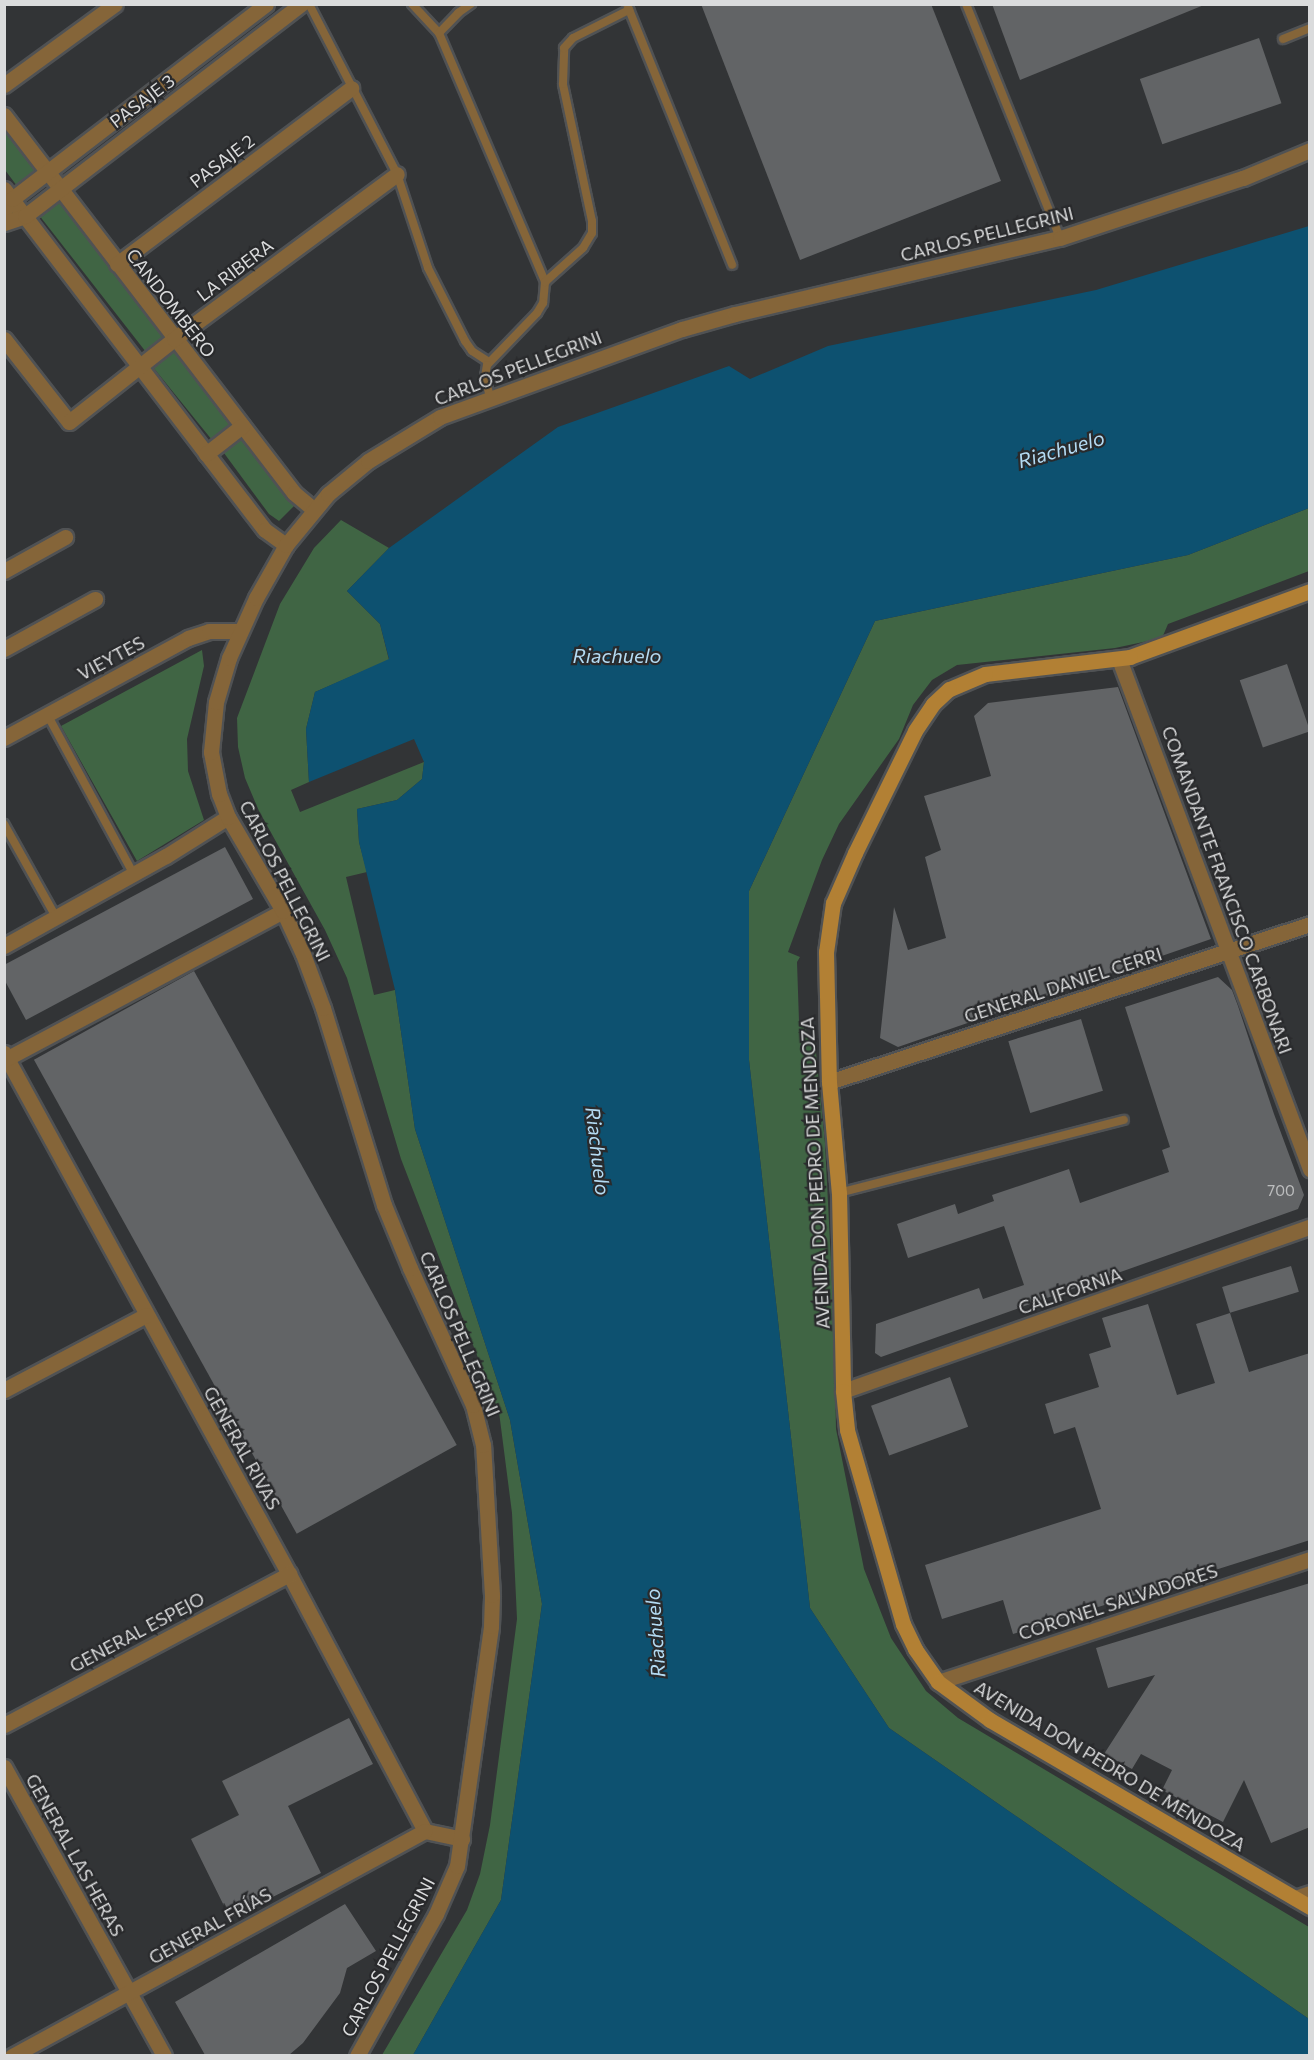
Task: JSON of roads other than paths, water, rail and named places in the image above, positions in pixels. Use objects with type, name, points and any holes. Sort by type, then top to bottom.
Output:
[{"type":"main road","name":"AVENIDA DON PEDRO DE MENDOZA","points":[[1310,591],[1142,653],[1119,659],[971,678],[942,695],[915,731],[846,871],[831,909],[826,952],[829,1082],[839,1193],[843,1391],[852,1451],[903,1624],[915,1649],[938,1682],[990,1720],[1302,1896],[1310,1907]]},
{"type":"street","points":[[4,85],[115,4]]},
{"type":"street","name":"PASAJE 3","points":[[7,200],[48,172],[266,4]]},
{"type":"street","name":"PASAJE 3","points":[[4,224],[25,216],[301,4]]},
{"type":"street","name":"PASAJE 2","points":[[117,264],[351,88]]},
{"type":"street","name":"CANDOMBERO","points":[[4,115],[294,493],[313,509]]},
{"type":"street","name":"CARLOS PELLEGRINI","points":[[357,2055],[441,1905],[457,1866],[489,1648],[492,1605],[479,1422],[384,1205],[323,1008],[303,954],[283,911],[228,817],[211,752],[213,724],[221,686],[240,631],[286,545],[313,509],[346,476],[440,417],[638,344],[735,314],[1060,237],[1243,178],[1310,150]]},
{"type":"street","name":"LA RIBERA","points":[[4,339],[69,422],[174,339],[398,174]]},
{"type":"street","points":[[7,200],[25,216],[265,530],[286,545]]},
{"type":"street","points":[[206,454],[242,426]]},
{"type":"street","points":[[4,571],[65,537]]},
{"type":"street","points":[[4,649],[95,599]]},
{"type":"street","name":"VIEYTES","points":[[4,738],[188,638],[209,631],[240,631]]},
{"type":"street","name":"COMANDANTE FRANCISCO CARBONARI","points":[[1119,659],[1310,1169]]},
{"type":"street","points":[[4,946],[166,856],[228,817]]},
{"type":"street","points":[[5,1058],[283,911]]},
{"type":"street","name":"GENERAL DANIEL CERRI","points":[[829,1082],[1310,924]]},
{"type":"street","name":"GENERAL RIVAS","points":[[5,1058],[289,1574],[425,1831]]},
{"type":"street","name":"CALIFORNIA","points":[[843,1391],[1310,1227]]},
{"type":"street","points":[[4,1390],[146,1315]]},
{"type":"street","name":"CORONEL SALVADORES","points":[[938,1682],[1310,1559]]},
{"type":"street","name":"GENERAL ESPEJO","points":[[4,1725],[289,1574]]},
{"type":"street","name":"GENERAL LAS HERAS","points":[[4,1767],[164,2055]]},
{"type":"street","points":[[425,1831],[462,1839]]},
{"type":"street","name":"GENERAL FRÍAS","points":[[12,2055],[425,1831]]},
{"type":"lane","points":[[309,4],[398,174],[428,268],[465,341],[472,351],[489,362]]},
{"type":"lane","points":[[412,4],[439,33],[545,282],[543,303],[537,312],[489,362],[485,376],[490,398]]},
{"type":"lane","points":[[439,33],[458,13],[471,4]]},
{"type":"lane","points":[[966,4],[1060,237]]},
{"type":"lane","points":[[545,282],[583,248],[592,233],[592,221],[563,84],[564,48],[573,38],[628,7],[732,265]]},
{"type":"lane","points":[[1283,39],[1310,28]]},
{"type":"lane","points":[[47,714],[133,873]]},
{"type":"lane","points":[[4,824],[56,917]]},
{"type":"lane","points":[[839,1193],[1124,1120]]},
{"type":"water","name":"Riachuelo","points":[[1309,226],[1309,508],[1188,555],[875,621],[749,891],[749,1060],[810,1608],[889,1728],[1309,2019],[1309,2055],[413,2055],[501,1900],[542,1604],[510,1420],[415,1129],[395,990],[359,842],[357,809],[397,800],[422,779],[424,762],[414,739],[309,782],[306,729],[315,692],[389,659],[380,624],[347,591],[389,548],[558,427],[729,366],[750,379],[828,346],[1096,290]]}]
